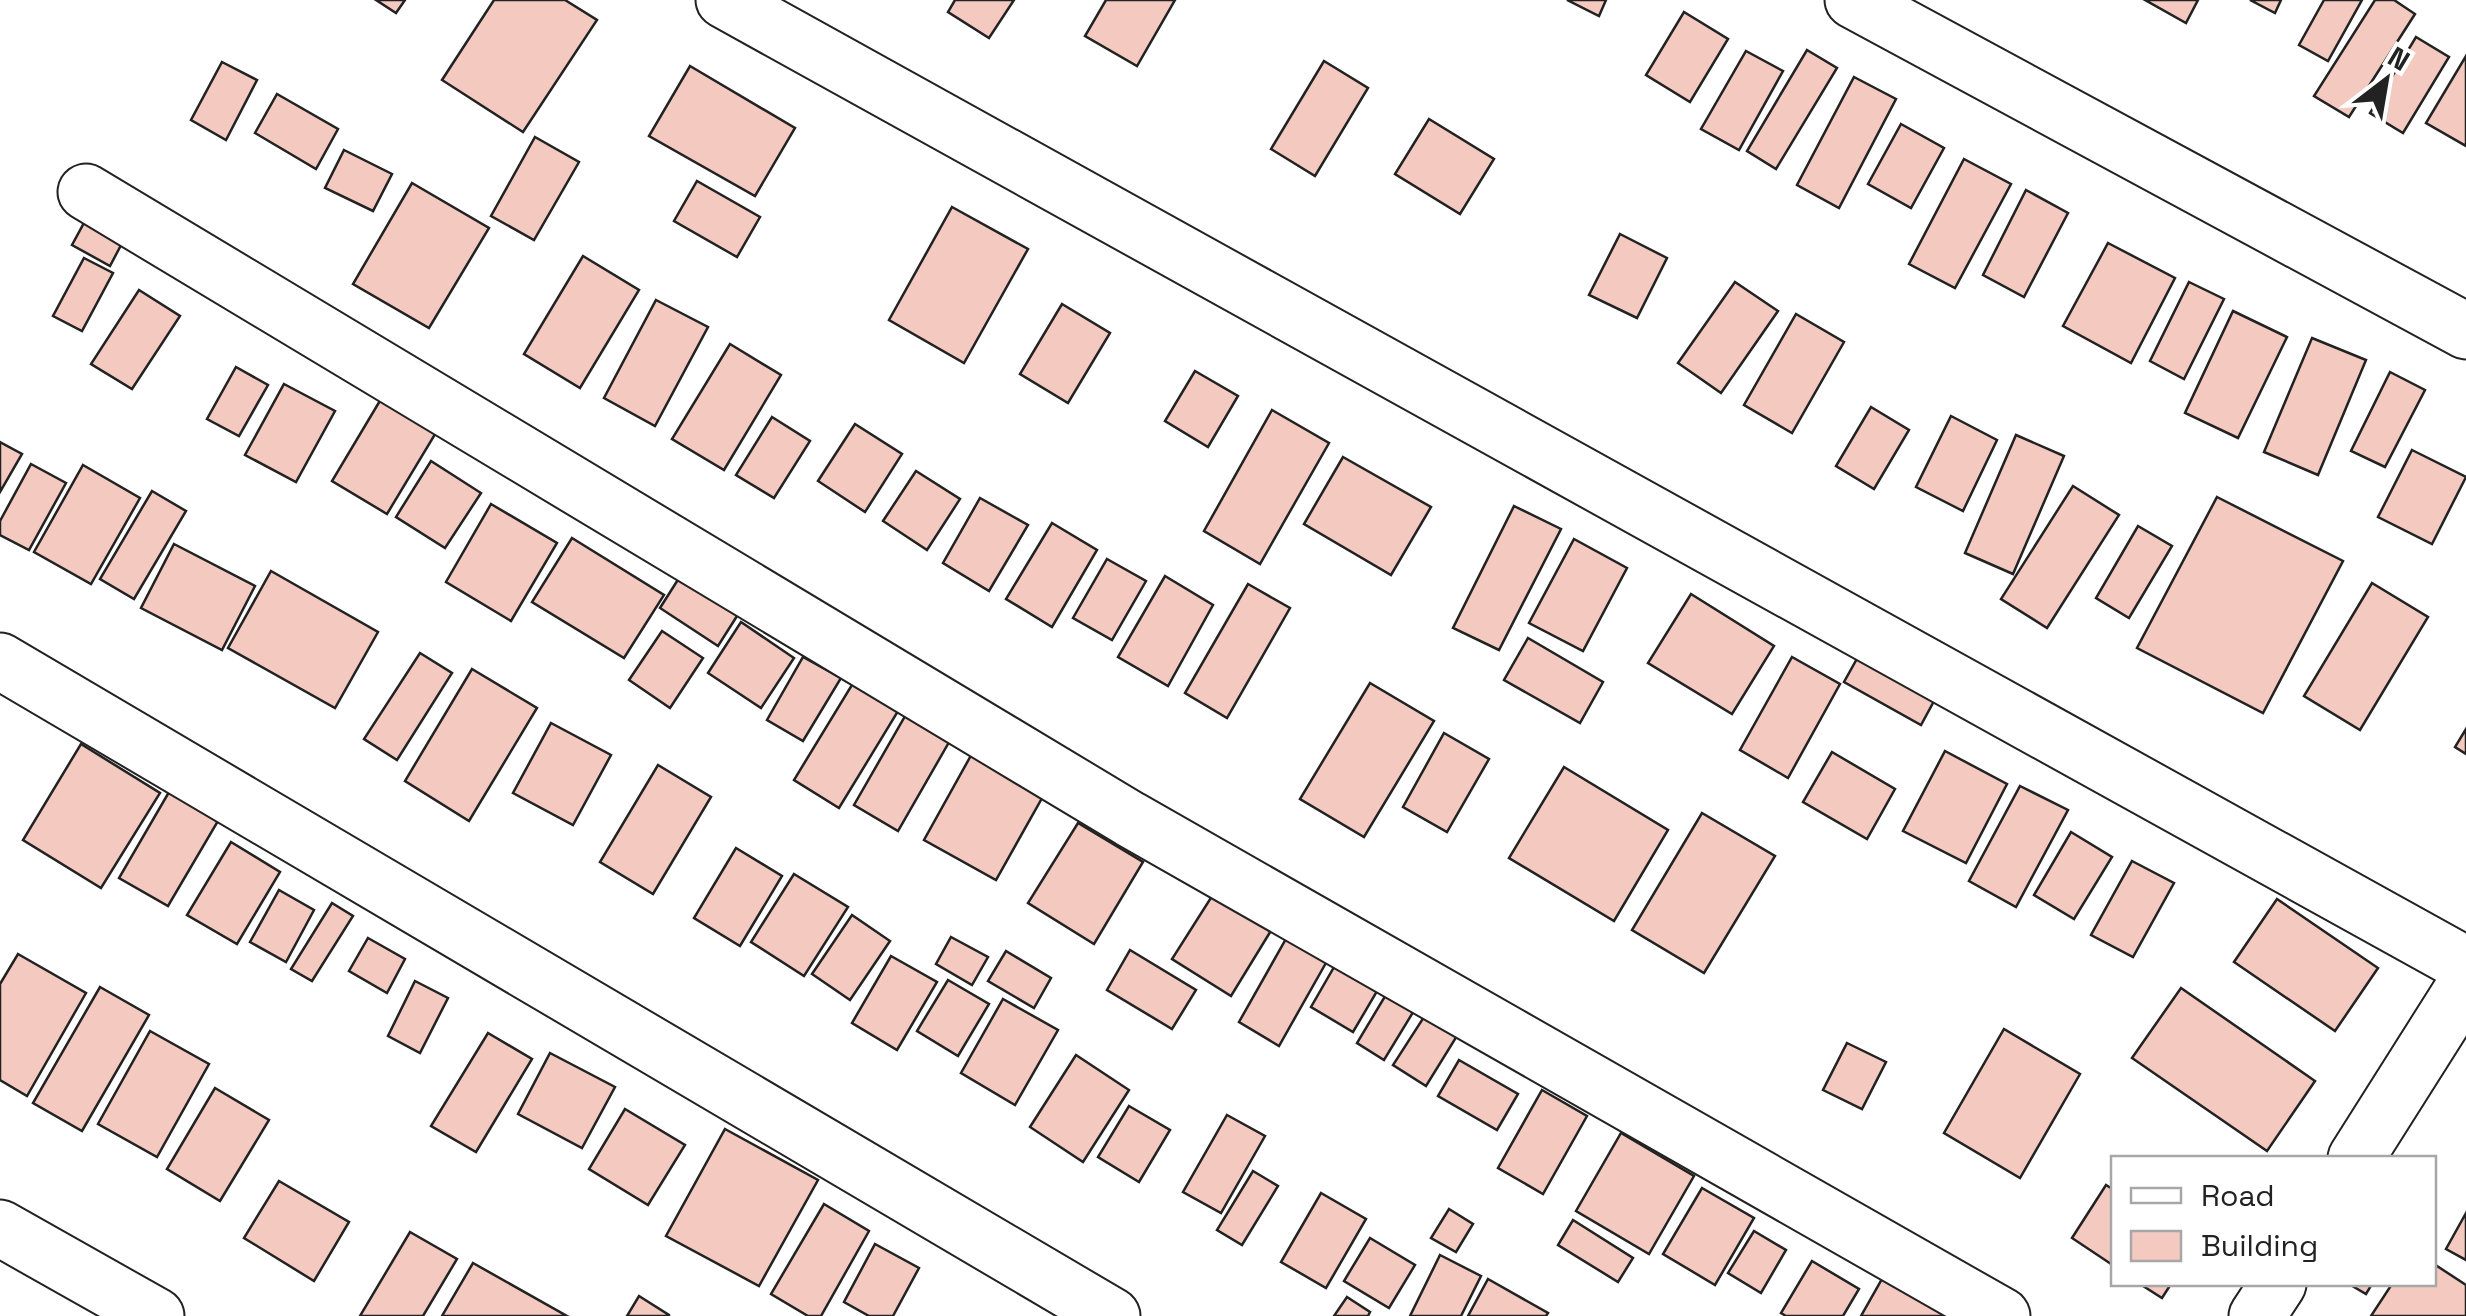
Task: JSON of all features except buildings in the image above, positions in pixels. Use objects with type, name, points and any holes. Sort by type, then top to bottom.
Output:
[{"type":"street","points":[[724,0],[2466,965]]},
{"type":"street","points":[[1854,0],[2466,330]]},
{"type":"street","points":[[86,192],[1130,819],[2002,1316]]},
{"type":"street","points":[[0,661],[1112,1316]]},
{"type":"street","points":[[2357,1156],[2466,984]]},
{"type":"street","points":[[0,1228],[156,1316]]},
{"type":"street","points":[[2257,1316],[2277,1286]]}]
